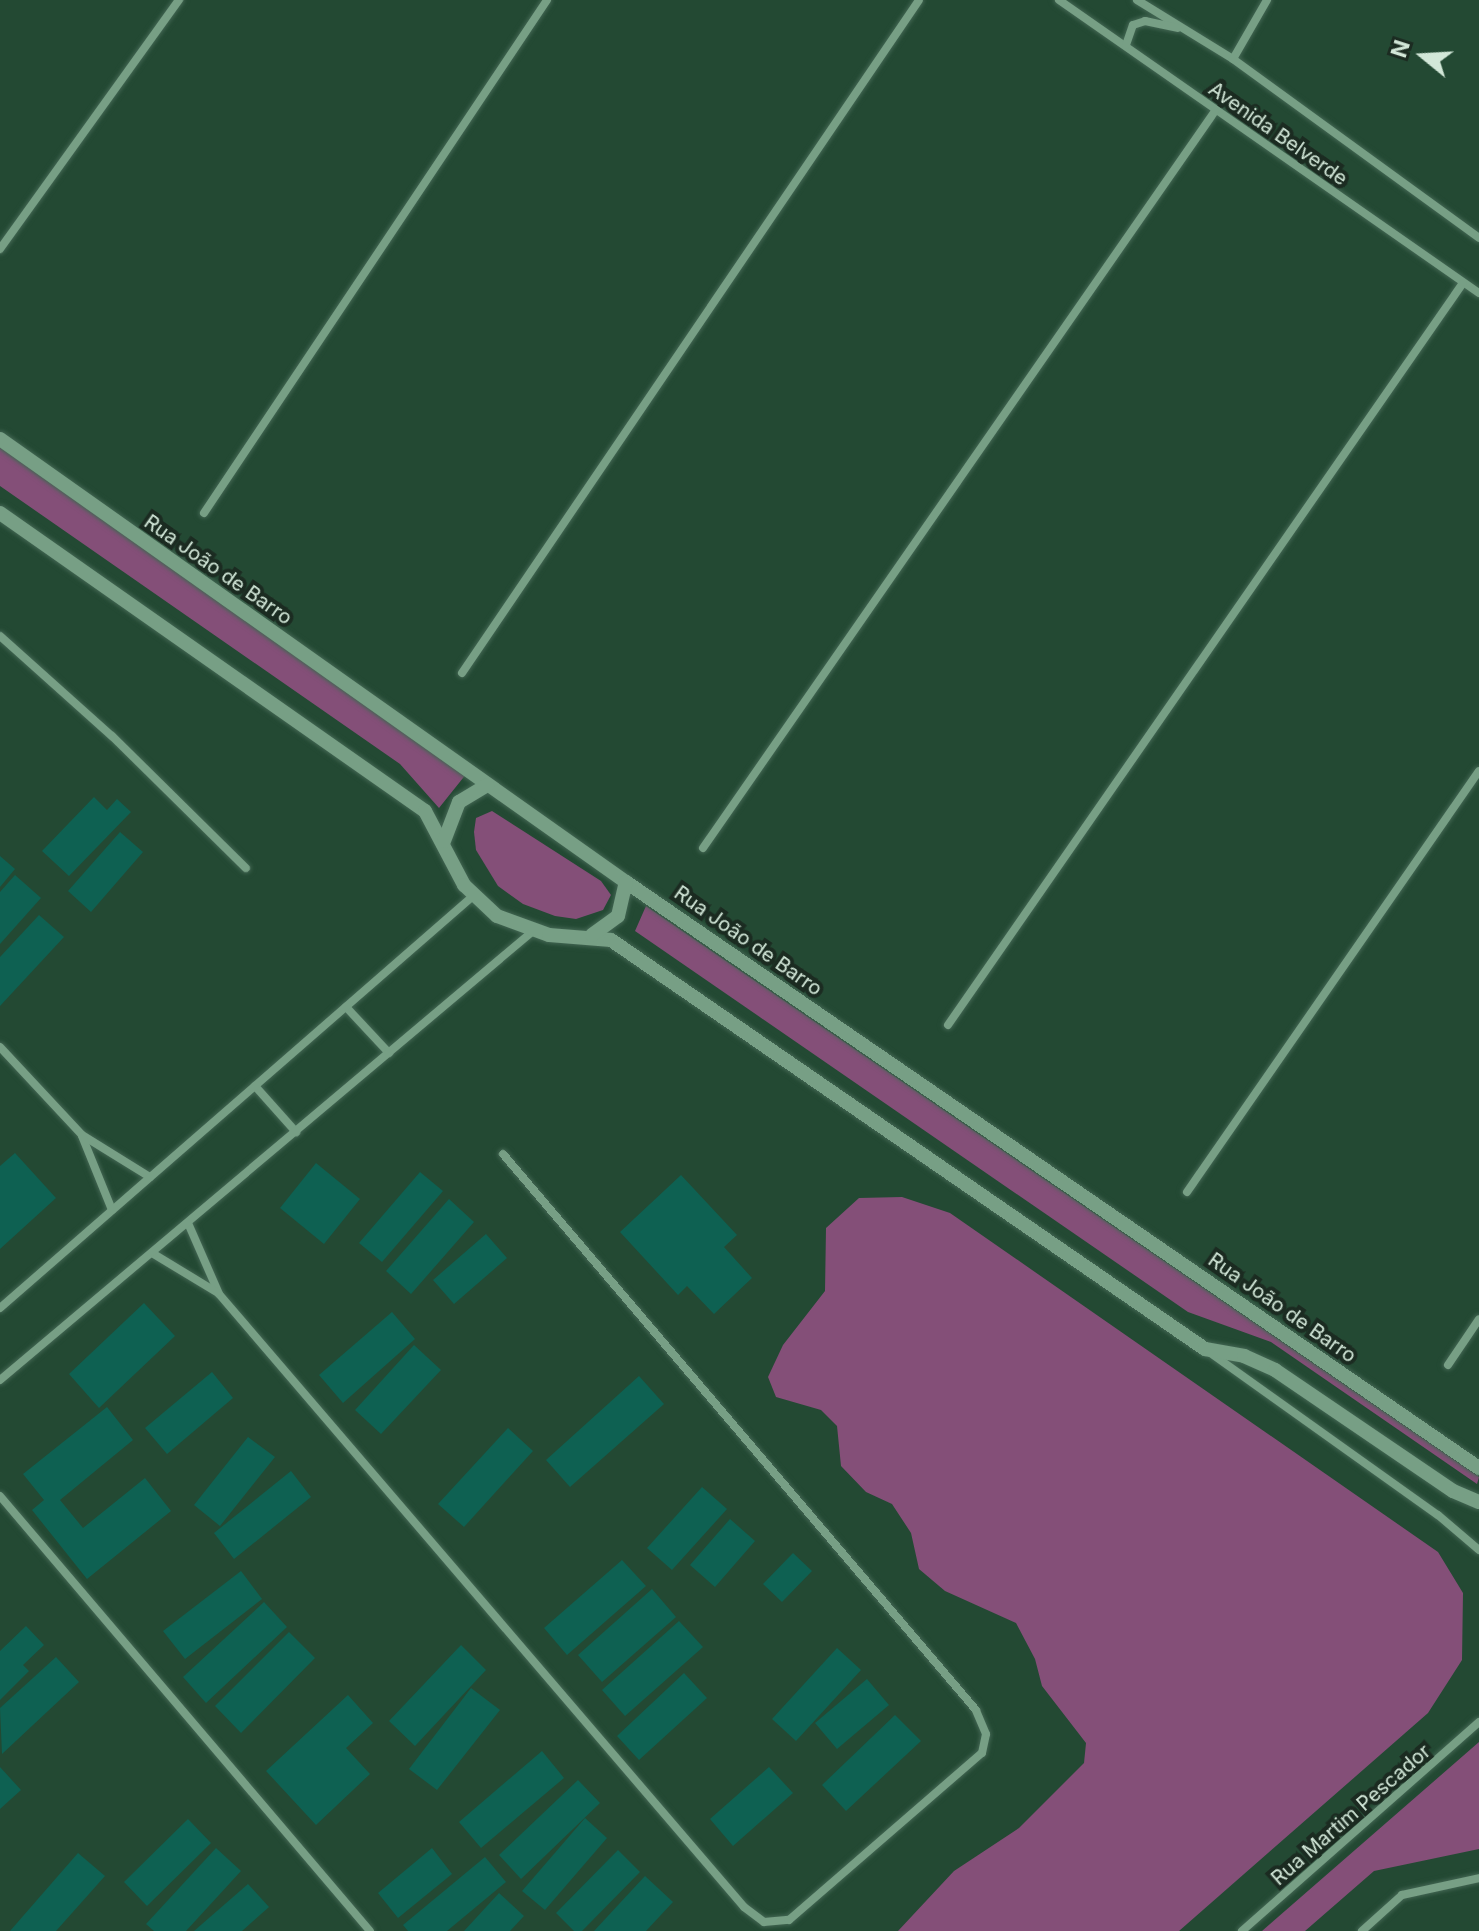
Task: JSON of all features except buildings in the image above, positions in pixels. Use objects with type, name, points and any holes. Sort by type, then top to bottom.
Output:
[{"type":"street","points":[[0,249],[179,0]]},
{"type":"street","points":[[204,513],[547,0]]},
{"type":"street","points":[[462,673],[919,0]]},
{"type":"street","name":"Avenida Belverde","points":[[1059,0],[1479,293]]},
{"type":"street","name":"Avenida Belverde","points":[[1137,0],[1233,59],[1479,238]]},
{"type":"street","points":[[1233,59],[1267,0]]},
{"type":"street","points":[[1126,45],[1133,25],[1145,21],[1189,32]]},
{"type":"street","points":[[703,848],[1215,111]]},
{"type":"street","points":[[948,1025],[1463,283]]},
{"type":"street","name":"Rua João de Barro","points":[[0,439],[626,882],[1479,1468]]},
{"type":"street","points":[[0,513],[425,811],[444,842],[455,872],[473,896],[497,916],[533,931],[592,935],[611,940],[1205,1349],[1438,1515],[1479,1550]]},
{"type":"street","points":[[0,636],[112,736],[246,868]]},
{"type":"street","points":[[1187,1192],[1479,771]]},
{"type":"street","points":[[444,842],[459,802],[487,785]]},
{"type":"street","points":[[592,935],[618,916],[626,882]]},
{"type":"street","points":[[0,1308],[473,896]]},
{"type":"street","points":[[0,1380],[533,931]]},
{"type":"street","points":[[346,1007],[389,1053]]},
{"type":"street","points":[[0,1047],[82,1135],[150,1177]]},
{"type":"street","points":[[255,1086],[296,1132]]},
{"type":"street","points":[[82,1135],[112,1210]]},
{"type":"street","points":[[188,1223],[219,1294],[744,1907],[764,1922],[789,1920],[982,1753],[986,1734],[976,1710],[503,1154]]},
{"type":"street","points":[[152,1253],[219,1294]]},
{"type":"street","points":[[1448,1365],[1479,1319]]},
{"type":"street","points":[[1205,1349],[1244,1356],[1275,1370],[1442,1484],[1479,1502]]},
{"type":"street","points":[[0,1496],[9,1512],[370,1931]]},
{"type":"street","points":[[0,1506],[9,1512]]},
{"type":"street","name":"Rua Martim Pescador","points":[[1242,1931],[1479,1722]]},
{"type":"street","points":[[1362,1931],[1402,1895],[1479,1878]]},
{"type":"shaded area","points":[[0,447],[467,773],[439,808],[400,764],[0,486]]},
{"type":"shaded area","points":[[492,811],[601,881],[611,895],[603,910],[576,919],[555,916],[523,904],[498,886],[476,850],[474,832],[476,818]]},
{"type":"shaded area","points":[[646,906],[1479,1477],[1477,1484],[1271,1342],[1188,1312],[635,931]]},
{"type":"shaded area","points":[[902,1197],[950,1213],[1438,1552],[1463,1593],[1462,1660],[1428,1713],[1179,1931],[898,1931],[954,1871],[1019,1828],[1084,1763],[1086,1743],[1042,1686],[1035,1659],[1016,1623],[945,1591],[919,1569],[911,1533],[892,1504],[866,1492],[841,1466],[837,1426],[821,1410],[776,1397],[768,1377],[783,1345],[825,1291],[826,1228],[859,1198]]},
{"type":"shaded area","points":[[1479,1742],[1479,1849],[1374,1871],[1305,1931],[1262,1931]]}]
